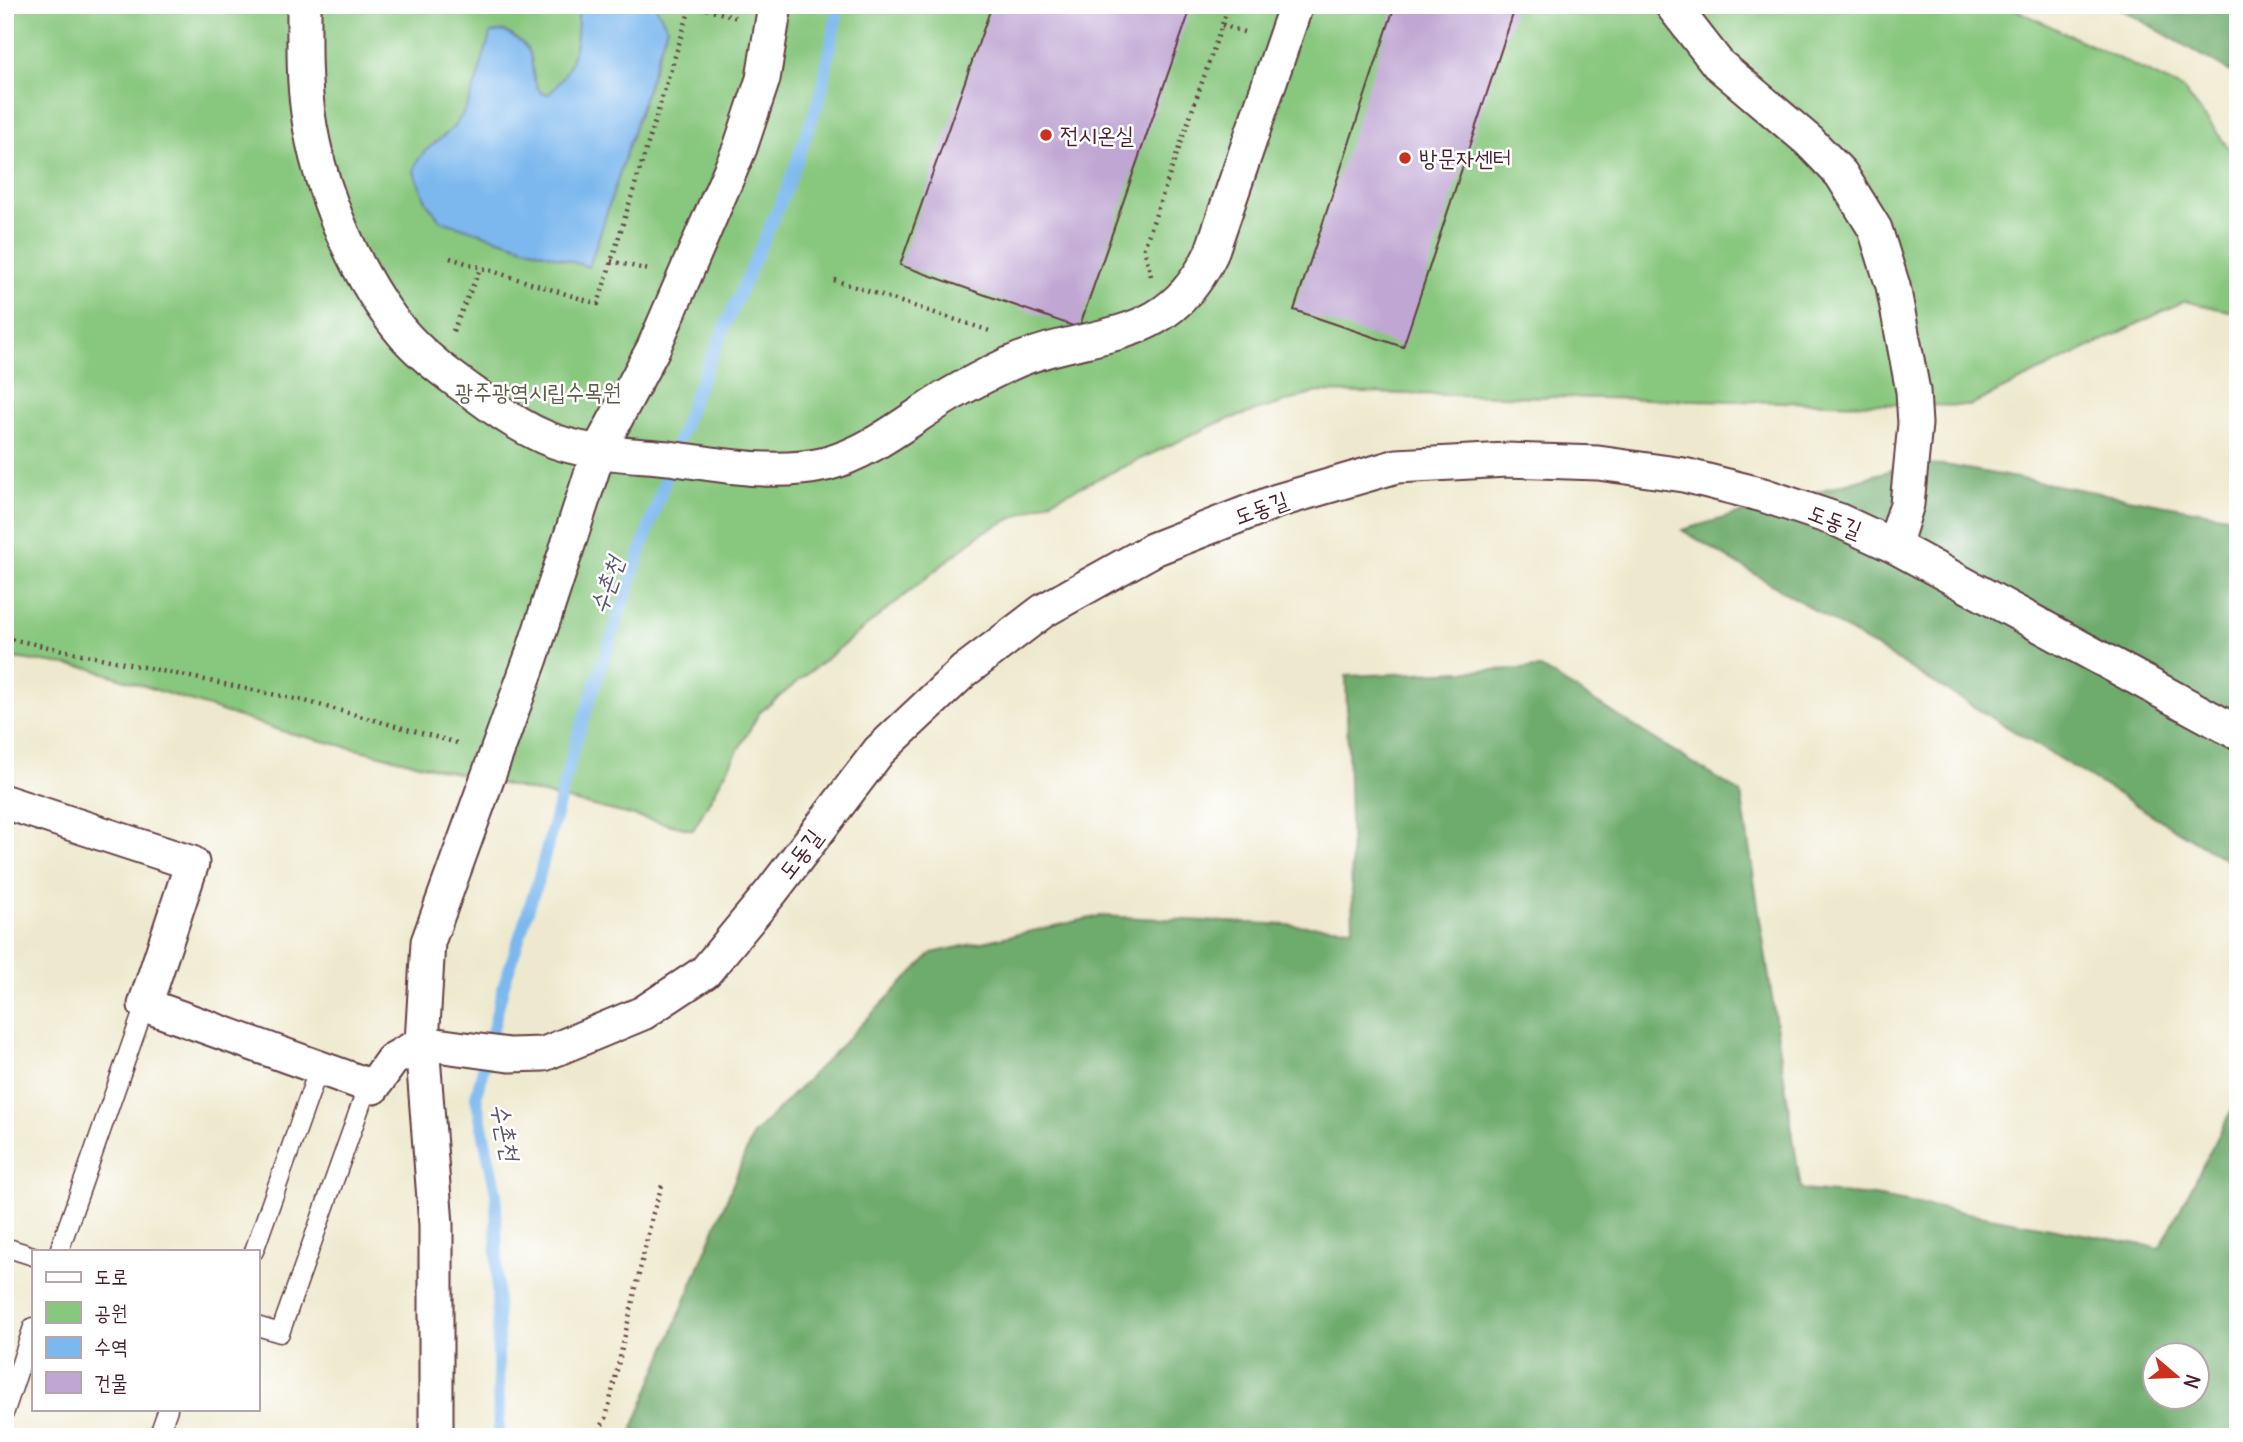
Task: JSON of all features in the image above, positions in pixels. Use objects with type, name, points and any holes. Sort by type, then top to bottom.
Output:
[{"type":"street","points":[[304,5],[308,113],[332,204],[347,241],[394,321],[437,366],[529,430],[546,438],[599,450],[745,467],[805,468],[841,459],[879,441],[982,377],[1014,362],[1131,330],[1160,317],[1180,302],[1198,281],[1211,254],[1296,5]]},
{"type":"street","points":[[436,1437],[436,1225],[422,1043],[428,942],[498,752],[599,450],[653,349],[728,180],[762,79],[775,5]]},
{"type":"street","points":[[1672,5],[1718,64],[1809,141],[1841,174],[1875,229],[1893,286],[1913,391],[1915,424],[1907,504],[1894,546]]},
{"type":"street","name":"도동길","points":[[422,1043],[509,1055],[544,1054],[643,1013],[705,972],[772,891],[879,751],[964,671],[1043,611],[1154,549],[1277,501],[1397,466],[1507,460],[1598,463],[1684,475],[1763,495],[1838,520],[1894,546],[2238,733]]},
{"type":"street","points":[[5,802],[192,863],[145,1005],[373,1087],[392,1060],[422,1043]]},
{"type":"lane","points":[[58,1250],[145,1005]]},
{"type":"lane","points":[[254,1250],[319,1068]]},
{"type":"lane","points":[[259,1327],[280,1333],[363,1099],[373,1087]]},
{"type":"lane","points":[[5,1247],[32,1256]]},
{"type":"lane","points":[[5,1411],[32,1330]]},
{"type":"lane","points":[[158,1437],[168,1410]]},
{"type":"path","points":[[450,258],[598,304],[691,5]]},
{"type":"path","points":[[1160,317],[1144,248],[1229,5]]},
{"type":"path","points":[[437,366],[481,267]]},
{"type":"path","points":[[834,280],[1051,351]]},
{"type":"path","points":[[5,638],[305,701],[452,743],[498,752]]},
{"type":"path","points":[[595,1437],[606,1418],[653,1213],[663,1182]]},
{"type":"green space","name":"광주광역시립수목원","points":[[5,5],[2006,5],[2183,89],[2238,160],[2238,313],[2184,301],[1969,406],[1318,392],[1220,422],[983,532],[759,713],[693,830],[285,732],[89,668],[5,657]]},
{"type":"green space","points":[[2114,5],[2238,5],[2238,76]]},
{"type":"green space","points":[[1913,464],[1945,465],[2238,518],[2238,867],[1682,530]]},
{"type":"green space","points":[[1541,668],[1741,793],[1801,1190],[1874,1196],[2160,1248],[2238,1098],[2238,1437],[635,1437],[633,1428],[753,1135],[932,953],[1100,916],[1353,928],[1346,676]]},
{"type":"water","points":[[578,5],[655,5],[667,27],[589,267],[441,221],[427,203],[414,172],[420,157],[451,130],[463,114],[473,92],[491,33],[504,31],[525,46],[530,53],[533,75],[541,93],[549,94],[565,75],[574,53]]},
{"type":"building","name":"전시온실","points":[[992,5],[1192,5],[1079,328],[900,265]]},
{"type":"building","name":"방문자센터","points":[[1395,5],[1516,5],[1403,347],[1294,310]]},
{"type":"waterway","name":"수촌천","points":[[499,1437],[496,1193],[476,1097],[503,988],[539,877],[576,741],[694,396],[788,186],[821,94],[839,5]]},
{"type":"place","name":"전시온실","points":[[1046,135]]},
{"type":"place","name":"방문자센터","points":[[1405,158]]}]
